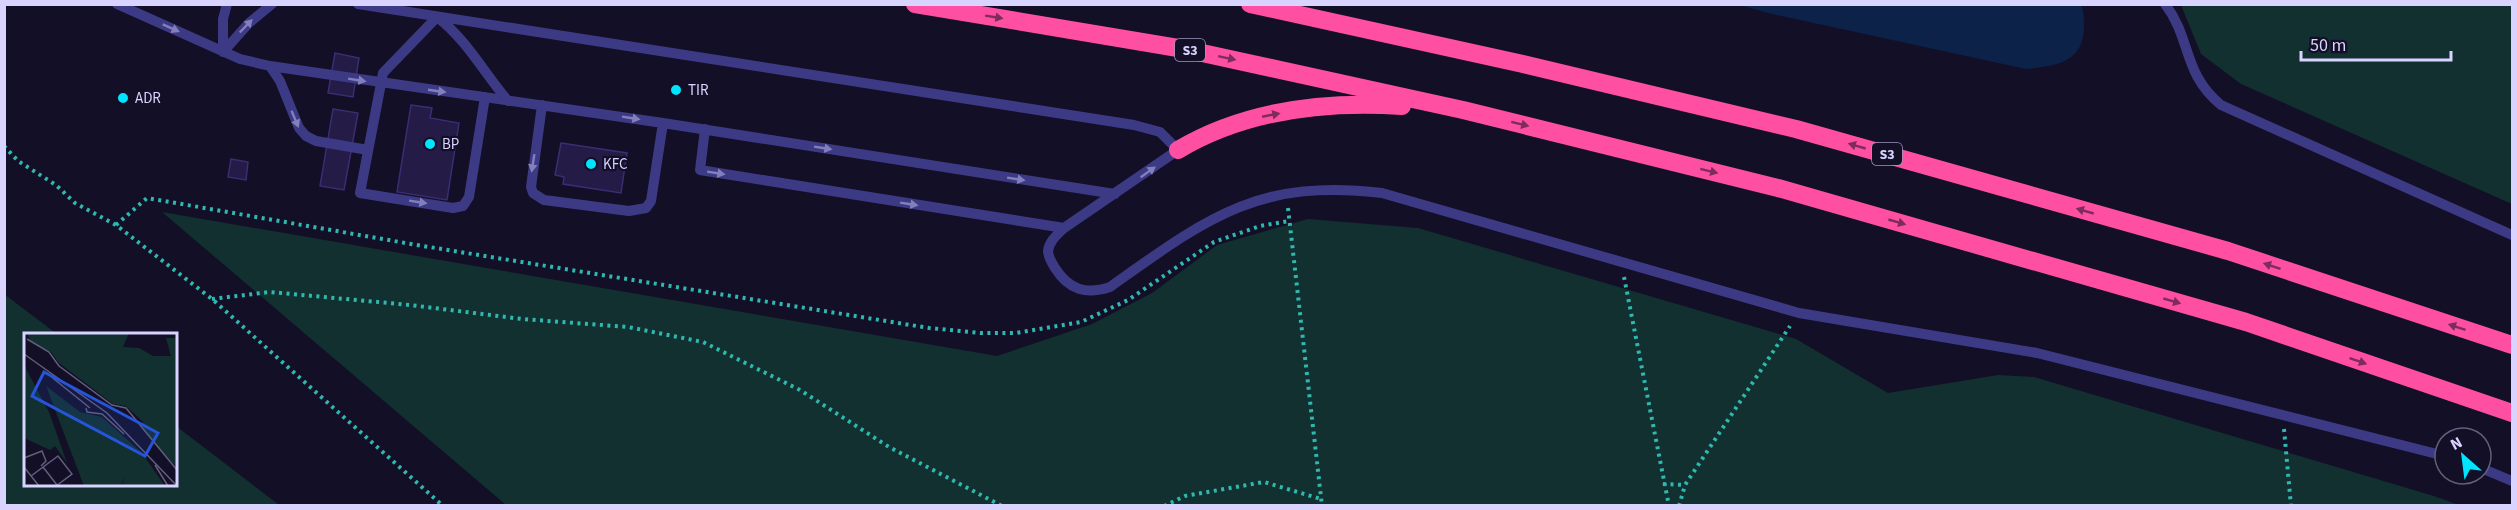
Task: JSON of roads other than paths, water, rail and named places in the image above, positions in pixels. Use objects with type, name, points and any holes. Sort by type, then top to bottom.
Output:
[{"type":"highway","name":"S3","points":[[915,4],[1184,49],[1463,110],[1778,188],[2235,319],[2512,413]]},
{"type":"highway","name":"S3","points":[[1250,4],[1523,64],[1796,129],[2228,251],[2512,345]]},
{"type":"highway","points":[[1178,150],[1212,132],[1238,122],[1297,110],[1335,105],[1375,104],[1463,110]]},
{"type":"lane","points":[[117,4],[223,52],[270,66],[705,129],[1115,194]]},
{"type":"lane","points":[[223,52],[223,19],[227,4]]},
{"type":"lane","points":[[223,52],[249,23],[272,4]]},
{"type":"lane","points":[[358,4],[1143,127],[1160,132],[1178,150],[1064,228],[1052,240],[1048,250],[1050,259],[1069,285],[1088,291],[1110,287],[1175,241],[1213,218],[1263,199],[1307,190],[1332,189],[1382,193],[1800,313],[2037,352],[2433,453]]},
{"type":"lane","points":[[2165,4],[2179,29],[2196,77],[2210,96],[2221,105],[2512,235]]},
{"type":"lane","points":[[437,17],[388,65],[380,83],[360,193],[453,208],[464,206],[469,197],[485,98]]},
{"type":"lane","points":[[437,17],[453,29],[508,101]]},
{"type":"lane","points":[[270,66],[280,81],[299,128],[306,135],[316,141],[368,150]]},
{"type":"lane","points":[[542,105],[531,187],[533,193],[544,200],[629,211],[646,208],[651,201],[663,123]]},
{"type":"lane","points":[[705,129],[700,170],[1064,228]]},
{"type":"lane","points":[[2493,473],[2512,481]]},
{"type":"water","points":[[1740,5],[2081,5],[2084,28],[2079,49],[2073,56],[2057,64],[2026,69]]},
{"type":"place","name":"TIR","points":[[676,90]]},
{"type":"place","name":"ADR","points":[[123,98]]},
{"type":"place","name":"BP","points":[[430,144]]},
{"type":"place","name":"KFC","points":[[591,164]]}]
